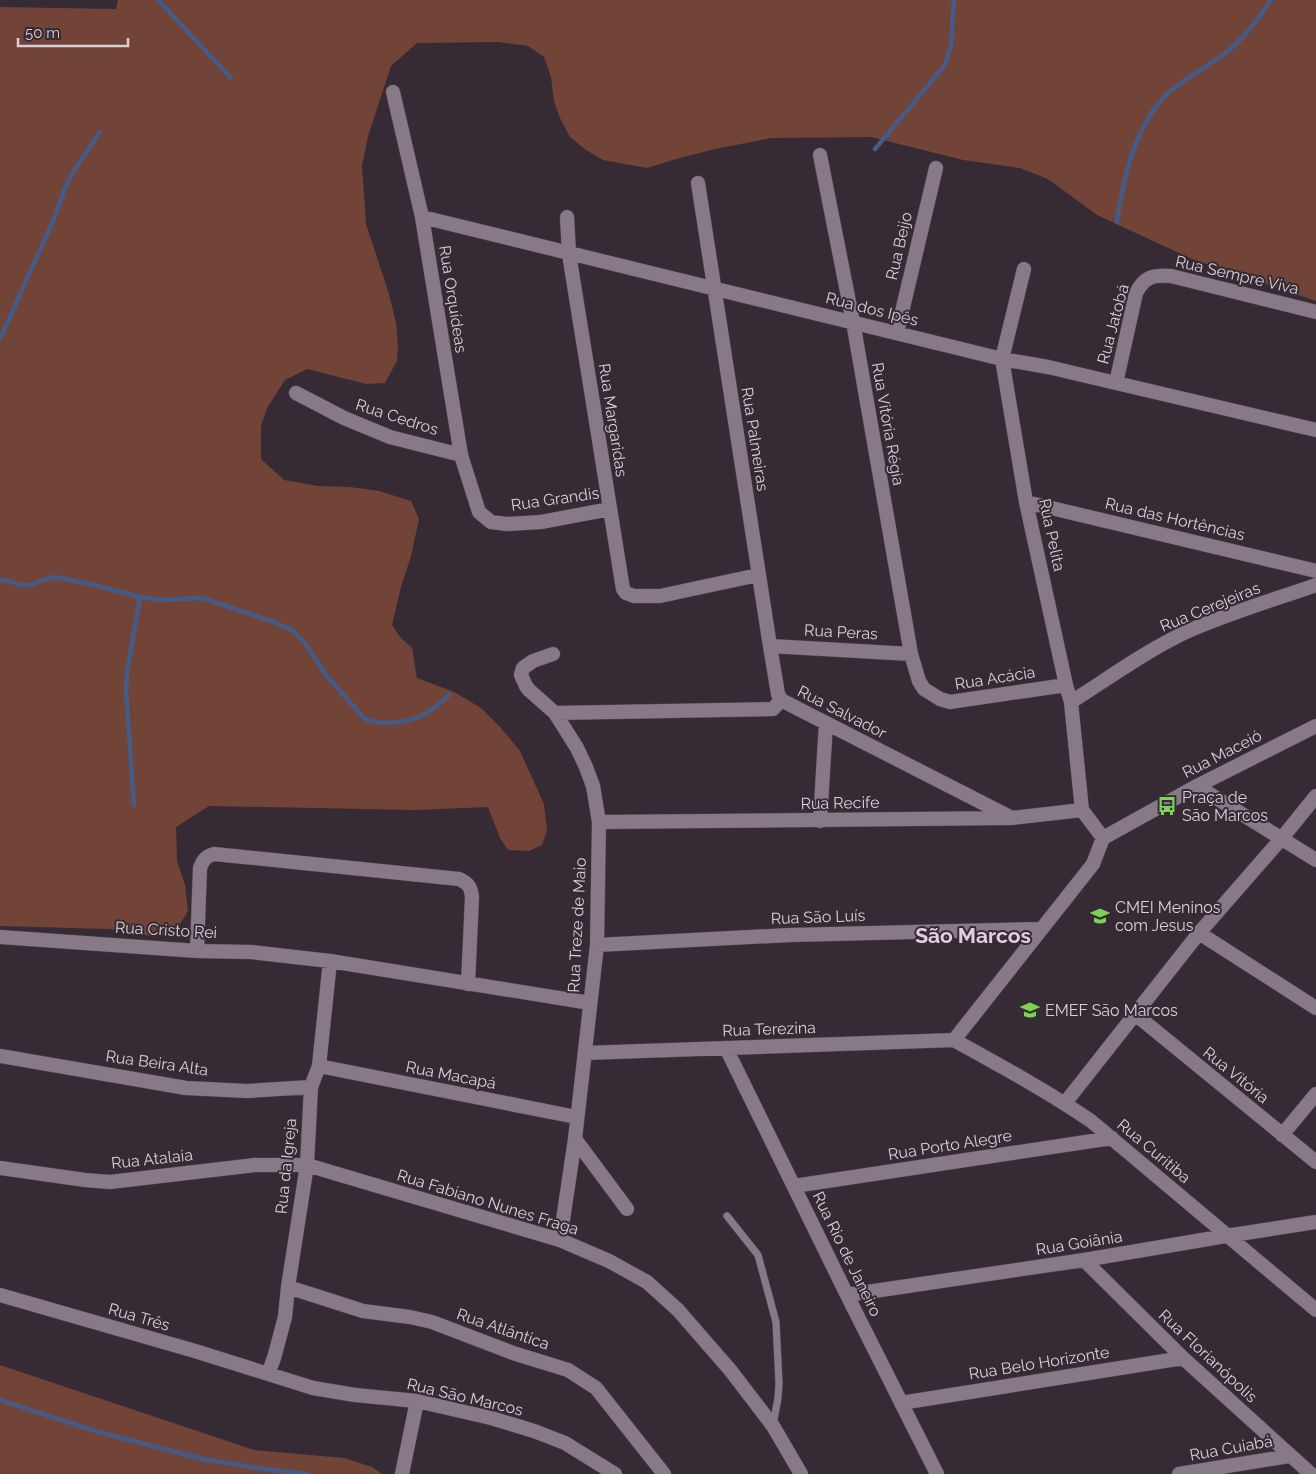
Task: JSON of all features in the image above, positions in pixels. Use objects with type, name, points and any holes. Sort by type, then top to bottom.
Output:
[{"type":"street","name":"Rua Orquídeas","points":[[393,92],[422,217],[462,455],[479,512]]},
{"type":"street","name":"Rua Vitória Régia","points":[[820,155],[853,322],[910,654],[919,681],[931,695]]},
{"type":"street","name":"Rua Beijo","points":[[897,333],[936,168]]},
{"type":"street","name":"Rua Palmeiras","points":[[698,183],[758,574],[778,694],[781,700]]},
{"type":"street","name":"Rua dos Ipês","points":[[422,217],[1002,359],[1048,367],[1316,430]]},
{"type":"street","name":"Rua Margaridas","points":[[567,217],[569,254],[623,589],[626,593],[634,596],[660,596],[758,574]]},
{"type":"street","name":"Rua Pelita","points":[[1024,269],[1002,359],[1026,502],[1071,702],[1082,810]]},
{"type":"street","name":"Rua Sempre Viva","points":[[1149,278],[1158,275],[1171,276],[1316,312]]},
{"type":"street","name":"Rua Jatobá","points":[[1116,383],[1136,293],[1141,283],[1149,278]]},
{"type":"street","name":"Rua Cedros","points":[[296,393],[344,418],[390,437],[462,455]]},
{"type":"street","name":"Rua das Hortências","points":[[1026,502],[1316,571]]},
{"type":"street","name":"Rua Grandis","points":[[479,512],[491,522],[507,524],[541,522],[610,509]]},
{"type":"street","name":"Rua Cerejeiras","points":[[1071,702],[1185,633],[1220,618],[1316,586]]},
{"type":"street","name":"Rua Peras","points":[[770,646],[910,654]]},
{"type":"street","name":"Rua Treze de Maio","points":[[553,654],[533,661],[523,668],[522,675],[529,690],[555,713],[577,748],[593,786],[599,822],[597,945],[575,1139],[560,1240]]},
{"type":"street","name":"Rua Acácia","points":[[931,695],[940,700],[950,702],[1066,684]]},
{"type":"street","name":"Rua Salvador","points":[[555,713],[773,709],[781,700],[1011,818]]},
{"type":"street","points":[[820,821],[826,723]]},
{"type":"street","name":"Rua Maceió","points":[[1103,838],[1197,786],[1316,726]]},
{"type":"street","points":[[1197,786],[1316,860]]},
{"type":"street","points":[[1065,1103],[1200,933],[1316,796]]},
{"type":"street","points":[[954,1040],[1093,864],[1103,838],[1082,810]]},
{"type":"street","name":"Rua Recife","points":[[599,822],[1011,818],[1082,810]]},
{"type":"street","points":[[197,951],[200,868],[203,861],[208,856],[214,854],[459,879],[467,883],[472,897],[468,984]]},
{"type":"street","name":"Rua São Luís","points":[[597,945],[790,935],[1041,929]]},
{"type":"street","points":[[1200,933],[1316,1008]]},
{"type":"street","name":"Rua Cristo Rei","points":[[0,937],[197,951],[251,952],[330,961],[590,1004]]},
{"type":"street","name":"Rua da Igreja","points":[[268,1374],[285,1317],[288,1287],[308,1165],[311,1087],[319,1066],[330,961]]},
{"type":"street","name":"Rua Vitória","points":[[1135,1014],[1316,1162]]},
{"type":"street","name":"Rua Terezina","points":[[585,1053],[954,1040]]},
{"type":"street","name":"Rua Curitiba","points":[[954,1040],[1065,1103],[1112,1138],[1316,1310]]},
{"type":"street","name":"Rua Rio de Janeiro","points":[[726,1048],[937,1474]]},
{"type":"street","name":"Rua Beira Alta","points":[[0,1056],[186,1088],[247,1091],[311,1087]]},
{"type":"street","name":"Rua Macapá","points":[[319,1066],[576,1117]]},
{"type":"street","points":[[1282,1135],[1316,1094]]},
{"type":"street","name":"Rua Porto Alegre","points":[[794,1186],[1112,1138]]},
{"type":"street","points":[[575,1139],[627,1209]]},
{"type":"street","name":"Rua Atalaia","points":[[0,1168],[110,1182],[255,1165],[308,1165]]},
{"type":"street","name":"Rua Fabiano Nunes Fraga","points":[[308,1165],[560,1240],[609,1261],[648,1282],[678,1310],[705,1340],[773,1426],[801,1474]]},
{"type":"street","name":"Rua Goiânia","points":[[847,1295],[1084,1260],[1316,1222]]},
{"type":"street","name":"Rua Florianópolis","points":[[1084,1260],[1183,1358],[1310,1474]]},
{"type":"street","name":"Rua Atlântica","points":[[288,1287],[363,1311],[432,1322],[513,1353],[568,1370],[596,1388],[664,1474]]},
{"type":"street","name":"Rua Três","points":[[0,1296],[196,1351],[268,1374]]},
{"type":"street","name":"Rua Belo Horizonte","points":[[902,1403],[1183,1358]]},
{"type":"street","name":"Rua São Marcos","points":[[268,1374],[313,1388],[355,1395],[417,1400],[491,1418],[565,1443],[615,1474]]},
{"type":"street","points":[[402,1474],[417,1400]]},
{"type":"street","name":"Rua Cuiabá","points":[[1179,1474],[1289,1456]]},
{"type":"lane","points":[[728,1216],[758,1255],[776,1322],[778,1398],[773,1426]]},
{"type":"shaded area","points":[[118,0],[1316,0],[1316,301],[1192,259],[1097,215],[1048,179],[1020,168],[963,160],[871,137],[771,138],[715,149],[647,168],[603,160],[586,150],[570,137],[554,101],[551,77],[544,57],[528,46],[498,42],[417,43],[391,66],[368,136],[362,166],[366,224],[389,294],[396,323],[397,361],[385,383],[366,384],[307,369],[285,380],[267,408],[261,426],[261,459],[284,480],[318,486],[350,487],[379,491],[411,501],[419,519],[392,625],[400,637],[412,648],[417,678],[454,692],[481,708],[520,751],[544,804],[547,831],[542,845],[529,851],[508,850],[500,838],[488,807],[415,810],[209,806],[176,827],[177,861],[185,885],[188,911],[173,935],[151,936],[109,929],[0,926],[0,7],[116,9]]},
{"type":"shaded area","points":[[0,1365],[254,1450],[344,1458],[372,1467],[382,1474],[0,1474]]},
{"type":"waterway","points":[[158,0],[231,78]]},
{"type":"waterway","points":[[875,149],[945,65],[951,45],[954,0]]},
{"type":"waterway","points":[[1117,222],[1127,170],[1132,153],[1147,120],[1168,93],[1238,42],[1271,0]]},
{"type":"waterway","points":[[0,339],[53,221],[65,188],[73,172],[100,132]]},
{"type":"waterway","points":[[0,580],[20,585],[32,585],[55,577],[159,600],[203,598],[279,624],[292,630],[305,643],[326,675],[365,719],[383,723],[410,720],[427,713],[449,695]]},
{"type":"waterway","points":[[134,805],[126,690],[127,672],[140,597]]},
{"type":"waterway","points":[[0,1400],[98,1432],[203,1459],[307,1474]]},
{"type":"place","name":"Praça de São Marcos","points":[[1167,806]]},
{"type":"place","name":"CMEI Meninos com Jesus","points":[[1100,916]]},
{"type":"place","name":"EMEF São Marcos","points":[[1030,1010]]},
{"type":"district","name":"São Marcos","points":[[973,935]]}]
